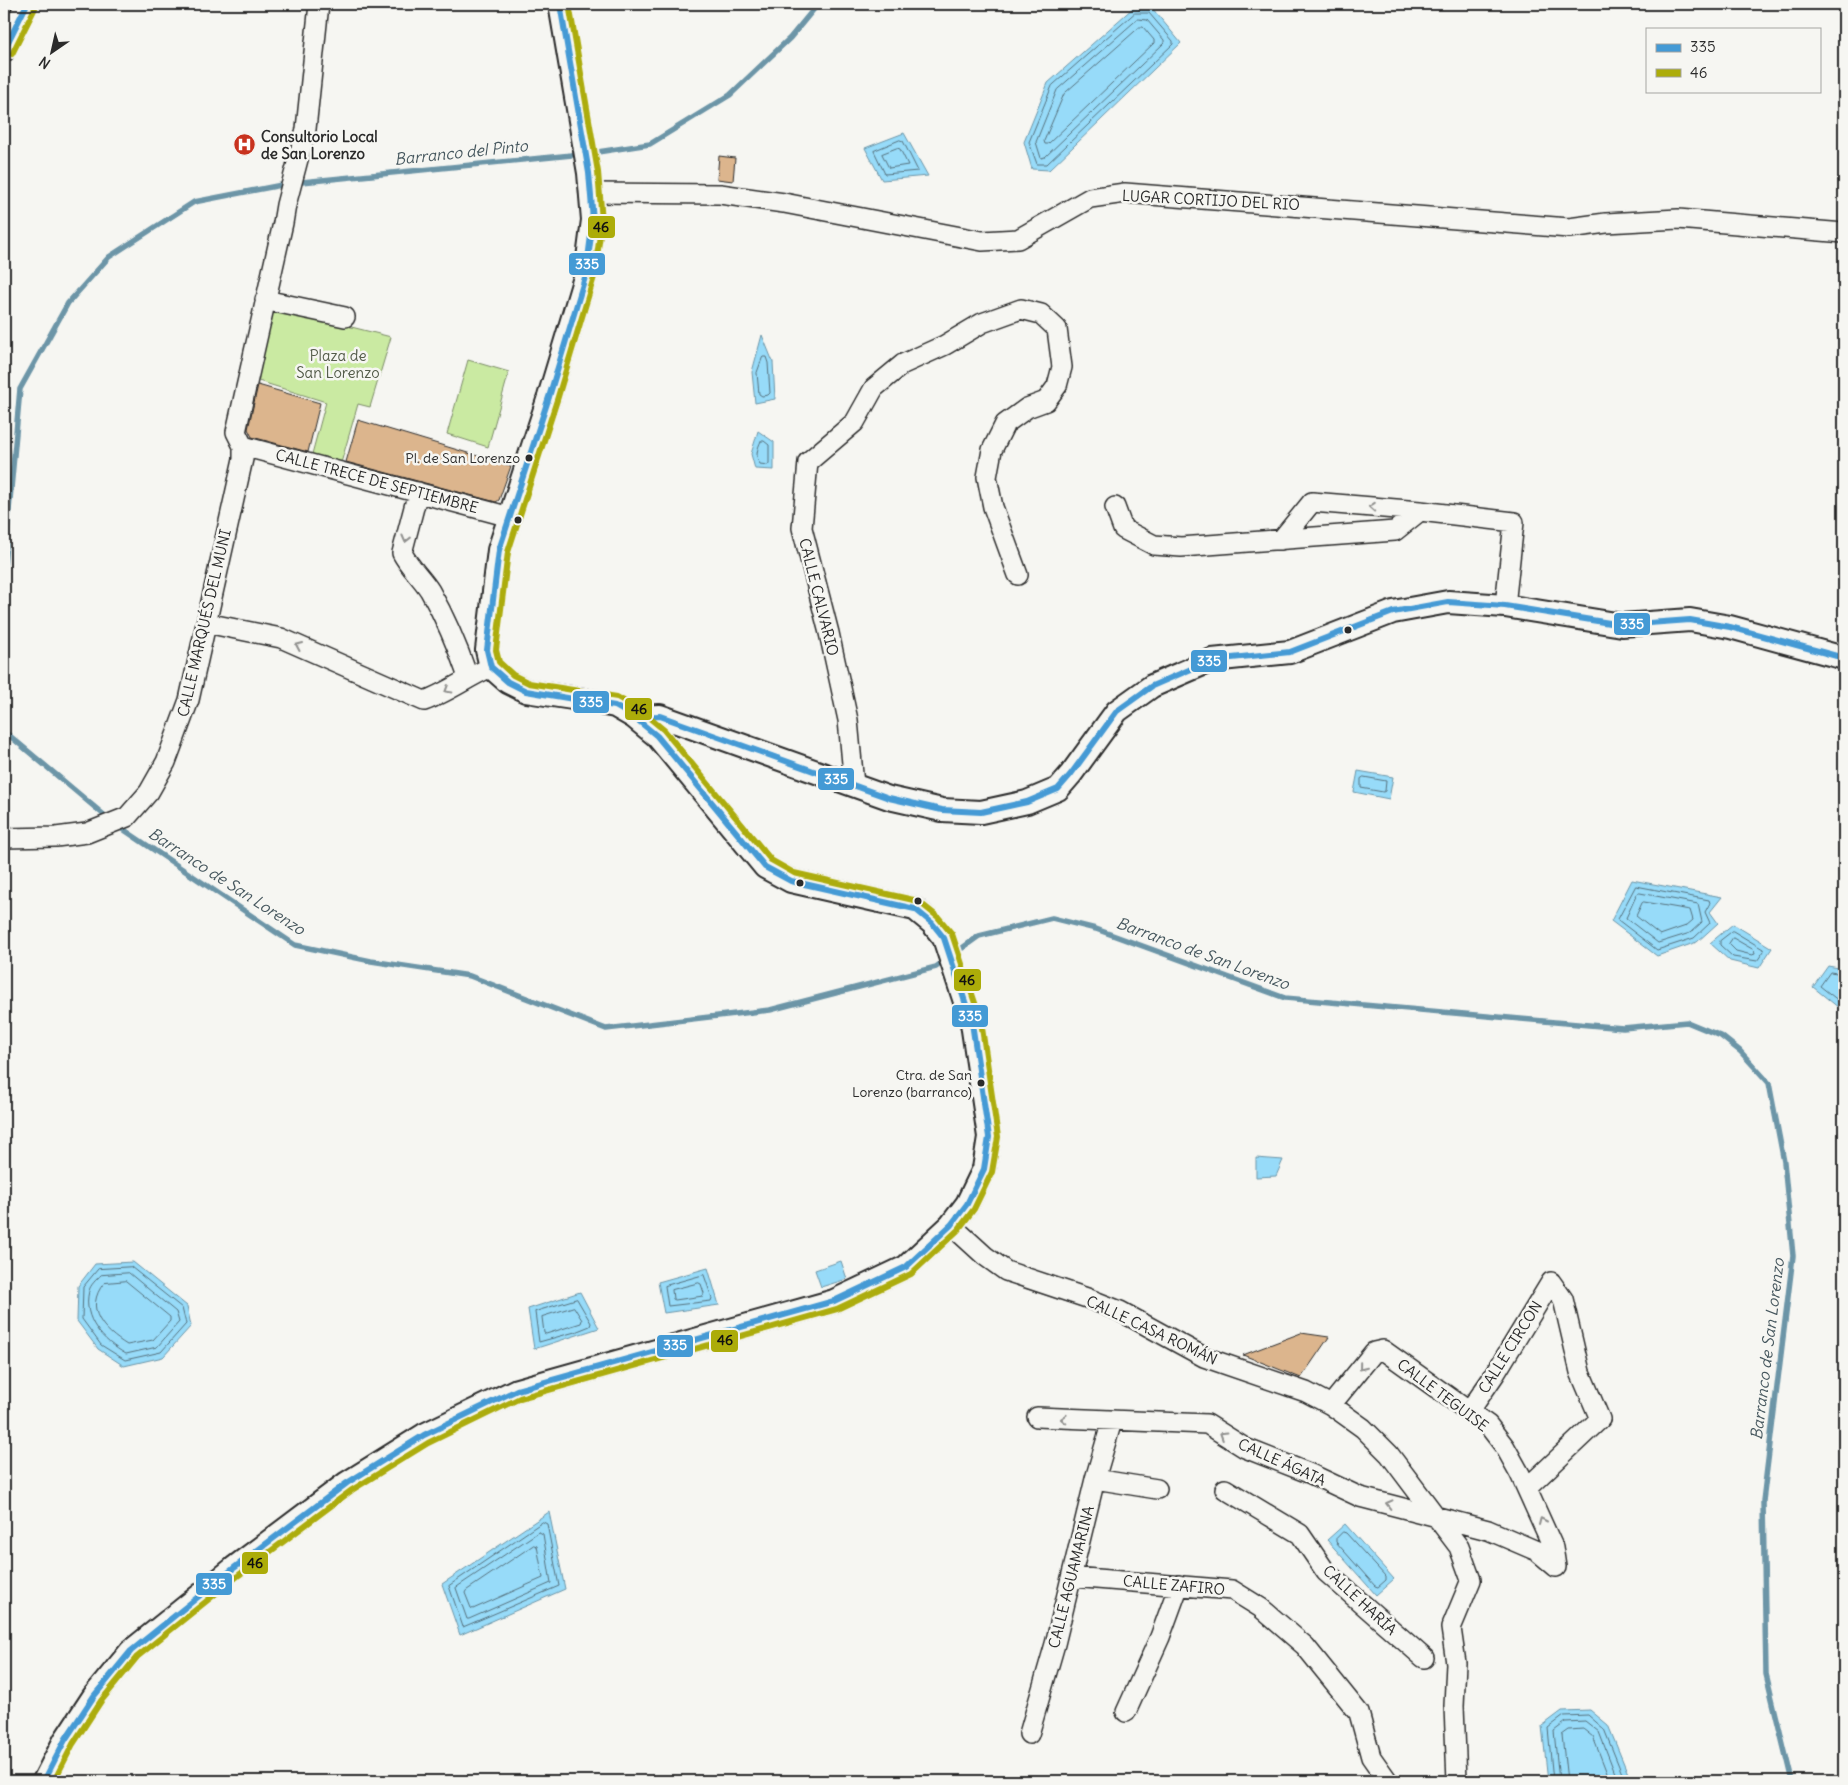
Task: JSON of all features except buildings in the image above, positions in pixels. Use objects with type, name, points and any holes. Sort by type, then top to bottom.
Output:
[{"type":"street","points":[[5,40],[27,4]]},
{"type":"street","points":[[244,446],[236,432],[286,205],[306,129],[319,4]]},
{"type":"street","points":[[44,1781],[65,1740],[94,1696],[131,1651],[234,1568],[347,1483],[424,1435],[517,1390],[834,1301],[906,1267],[951,1225],[967,1204],[984,1169],[989,1137],[972,1023],[944,938],[932,922],[915,910],[791,881],[765,867],[657,736],[634,717],[615,706],[526,692],[508,682],[491,667],[487,650],[499,550],[586,274],[593,220],[589,173],[560,4]]},
{"type":"street","name":"LUGAR CORTIJO DEL RIO","points":[[590,193],[720,194],[784,203],[982,242],[1018,238],[1090,198],[1125,193],[1569,228],[1606,223],[1678,219],[1844,233]]},
{"type":"street","points":[[265,300],[344,317]]},
{"type":"street","name":"CALLE CALVARIO","points":[[854,785],[848,720],[829,633],[802,528],[808,462],[856,422],[874,388],[903,364],[945,345],[982,323],[1021,309],[1040,314],[1057,329],[1062,367],[1057,386],[1046,401],[1027,408],[1006,424],[992,450],[987,477],[992,500],[1018,574]]},
{"type":"street","name":"CALLE TRECE DE SEPTIEMBRE","points":[[244,446],[510,516]]},
{"type":"street","name":"CALLE MARQUÉS DEL MUNI","points":[[4,838],[56,837],[87,833],[127,817],[149,792],[166,762],[189,700],[243,459],[244,446]]},
{"type":"street","points":[[418,492],[402,553],[429,589],[455,642],[468,677]]},
{"type":"street","points":[[1281,540],[1312,502],[1420,511],[1514,522],[1505,606]]},
{"type":"street","points":[[1115,506],[1123,528],[1154,545],[1181,548],[1395,532],[1420,511]]},
{"type":"street","points":[[634,717],[660,716],[889,798],[942,810],[981,812],[1027,802],[1058,789],[1117,710],[1152,686],[1212,660],[1290,652],[1393,612],[1448,602],[1505,606],[1622,625],[1690,620],[1730,627],[1844,658]]},
{"type":"street","points":[[206,623],[281,638],[424,701],[436,697],[468,677],[491,667]]},
{"type":"street","name":"CALLE CASA ROMÁN","points":[[951,1225],[984,1256],[1006,1271],[1120,1311],[1204,1357],[1306,1392],[1331,1405],[1363,1428],[1389,1454],[1459,1547],[1471,1580],[1451,1628],[1456,1663],[1454,1706],[1457,1781]]},
{"type":"street","name":"CALLE CIRCON","points":[[1469,1412],[1495,1374],[1551,1282],[1563,1299],[1580,1372],[1600,1419],[1527,1488]]},
{"type":"street","name":"CALLE TEGUISE","points":[[1331,1405],[1374,1352],[1383,1350],[1488,1425],[1505,1447],[1527,1488],[1553,1547],[1556,1567],[1537,1551],[1488,1530],[1436,1516]]},
{"type":"street","name":"CALLE ÁGATA","points":[[1037,1418],[1206,1424],[1244,1448],[1311,1474],[1360,1497],[1436,1516]]},
{"type":"street","name":"CALLE AGUAMARINA","points":[[1029,1734],[1055,1644],[1095,1479],[1112,1421]]},
{"type":"street","points":[[1095,1479],[1157,1489]]},
{"type":"street","name":"CALLE HARÍA","points":[[1226,1489],[1300,1534],[1326,1572],[1424,1658]]},
{"type":"street","name":"CALLE ZAFIRO","points":[[1072,1577],[1232,1590],[1261,1608],[1305,1646],[1359,1712],[1371,1757],[1388,1781]]},
{"type":"street","points":[[1126,1712],[1160,1637],[1179,1585]]},
{"type":"green space","name":"Plaza de San Lorenzo","points":[[272,307],[391,337],[370,407],[358,404],[341,463],[312,454],[326,402],[252,379]]},
{"type":"green space","points":[[468,360],[509,372],[488,447],[447,434]]},
{"type":"water","points":[[1134,7],[1152,8],[1181,43],[1049,170],[1032,169],[1024,142],[1048,83]]},
{"type":"water","points":[[904,133],[928,176],[882,180],[865,148]]},
{"type":"water","points":[[762,335],[773,362],[775,399],[755,403],[752,372]]},
{"type":"water","points":[[758,431],[774,442],[774,470],[755,469],[751,454]]},
{"type":"water","points":[[1358,771],[1393,777],[1389,799],[1354,792]]},
{"type":"water","points":[[1632,880],[1722,897],[1710,912],[1718,923],[1697,942],[1657,956],[1611,921]]},
{"type":"water","points":[[1733,924],[1772,948],[1759,968],[1730,961],[1710,943]]},
{"type":"water","points":[[1828,966],[1844,969],[1844,1012],[1813,987]]},
{"type":"water","points":[[1256,1158],[1283,1160],[1276,1176],[1256,1177]]},
{"type":"water","points":[[841,1261],[847,1279],[821,1287],[815,1270]]},
{"type":"water","points":[[133,1262],[187,1306],[191,1326],[163,1357],[124,1366],[98,1349],[77,1321],[78,1286],[95,1264]]},
{"type":"water","points":[[708,1268],[719,1305],[664,1313],[658,1282]]},
{"type":"water","points":[[580,1292],[599,1328],[534,1349],[528,1309]]},
{"type":"water","points":[[549,1512],[565,1589],[460,1635],[442,1584]]},
{"type":"water","points":[[1345,1524],[1394,1579],[1376,1595],[1327,1540]]},
{"type":"water","points":[[1590,1710],[1608,1725],[1631,1781],[1548,1781],[1542,1726],[1562,1711]]},
{"type":"waterway","name":"Barranco del Pinto","points":[[591,153],[650,144],[730,95],[790,38],[818,4]]},
{"type":"waterway","name":"Barranco del Pinto","points":[[4,566],[20,389],[68,303],[109,257],[194,202],[292,183],[582,154]]},
{"type":"waterway","name":"Barranco de San Lorenzo","points":[[4,731],[110,820]]},
{"type":"waterway","name":"Barranco de San Lorenzo","points":[[117,825],[295,945],[371,961],[470,976],[606,1029],[770,1010],[936,967],[947,959]]},
{"type":"waterway","name":"Barranco de San Lorenzo","points":[[954,954],[979,936],[1052,918],[1096,929],[1285,998],[1623,1028],[1687,1022],[1721,1036],[1740,1051],[1769,1083],[1784,1162],[1793,1256],[1763,1501],[1766,1674],[1792,1781]]},
{"type":"transit line","name":"335","points":[[4,50],[27,4]]},
{"type":"transit line","name":"335","points":[[44,1781],[65,1740],[94,1696],[131,1651],[234,1568],[347,1483],[424,1435],[517,1390],[834,1301],[906,1267],[951,1225],[967,1204],[984,1169],[989,1137],[972,1023],[944,938],[932,923],[915,909],[791,881],[765,867],[657,736],[634,717],[615,706],[526,691],[508,682],[491,667],[487,650],[499,550],[549,397],[586,274],[593,220],[589,173],[560,4]]},
{"type":"transit line","name":"46","points":[[54,1781],[73,1744],[101,1701],[137,1657],[239,1575],[352,1490],[428,1443],[520,1398],[837,1309],[911,1274],[958,1230],[974,1209],[992,1172],[998,1137],[981,1021],[952,934],[938,917],[918,901],[794,873],[771,860],[664,730],[640,710],[617,697],[529,683],[513,675],[499,662],[496,650],[508,552],[594,277],[602,221],[598,172],[569,4]]},
{"type":"transit line","name":"46","points":[[12,54],[35,8]]},
{"type":"transit line","name":"335","points":[[631,715],[634,717],[660,716],[889,798],[942,810],[981,812],[1027,802],[1058,789],[1117,711],[1152,686],[1212,660],[1290,652],[1393,612],[1448,602],[1505,606],[1622,625],[1690,620],[1730,627],[1844,658]]},
{"type":"place","name":"Consultorio Local de San Lorenzo","points":[[245,145]]},
{"type":"place","name":"Pl. de San Lorenzo","points":[[529,458]]},
{"type":"place","name":"Ctra. de San Lorenzo (barranco)","points":[[981,1083]]}]
